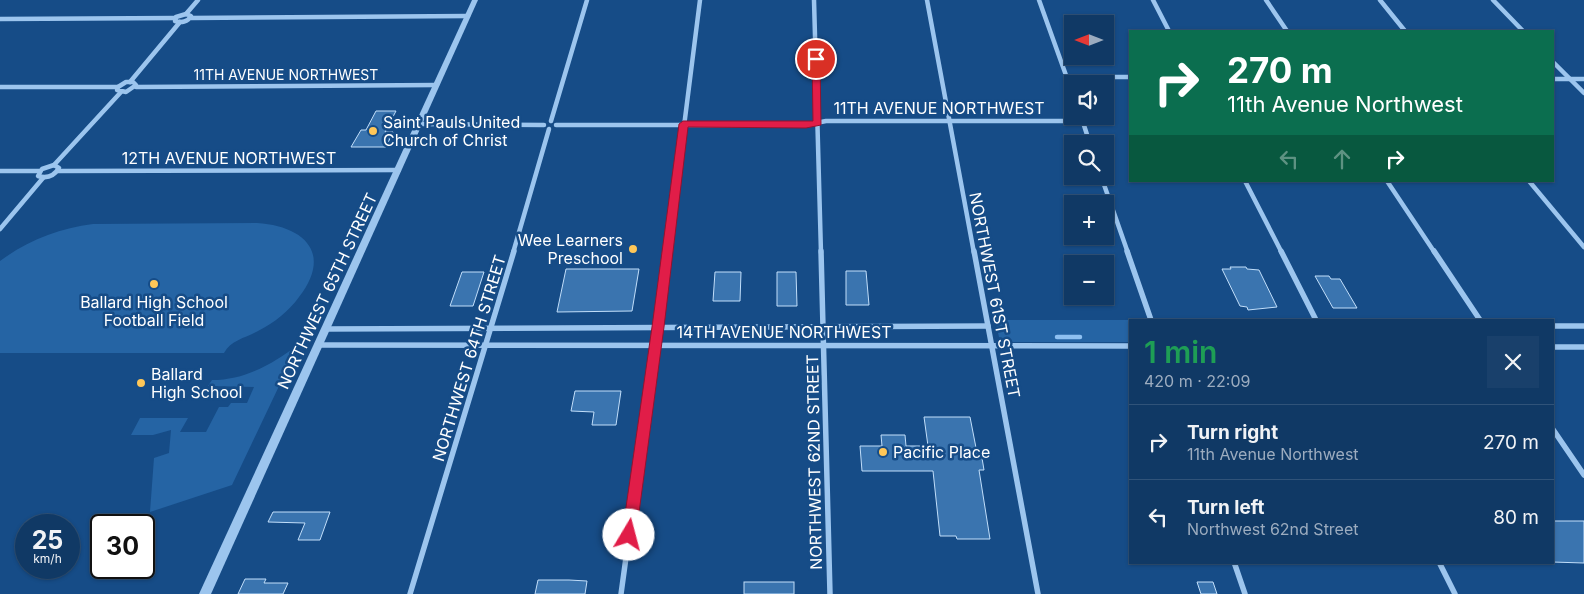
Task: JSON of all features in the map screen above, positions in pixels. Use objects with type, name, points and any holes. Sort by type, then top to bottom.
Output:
[{"type":"street","points":[[0,19],[176,18],[186,14],[198,0]]},
{"type":"street","name":"NORTHWEST 65TH STREET","points":[[205,594],[475,0]]},
{"type":"street","points":[[546,127],[551,121],[587,0]]},
{"type":"street","points":[[621,594],[656,344],[700,0]]},
{"type":"street","name":"NORTHWEST 62ND STREET","points":[[814,0],[830,594]]},
{"type":"street","name":"NORTHWEST 61ST STREET","points":[[927,0],[1038,594]]},
{"type":"street","points":[[1039,0],[1066,75]]},
{"type":"street","points":[[1153,0],[1168,30]]},
{"type":"street","points":[[1266,0],[1286,30]]},
{"type":"street","points":[[1380,0],[1404,30]]},
{"type":"street","points":[[1493,0],[1522,30]]},
{"type":"street","points":[[186,14],[190,15],[190,18]]},
{"type":"street","points":[[0,87],[118,87],[130,82],[180,22],[190,18],[468,16]]},
{"type":"street","points":[[176,18],[175,21],[180,22]]},
{"type":"street","points":[[1554,63],[1584,93]]},
{"type":"street","points":[[1114,77],[1129,77]]},
{"type":"street","points":[[1554,79],[1584,79]]},
{"type":"street","points":[[0,171],[40,171],[54,165],[121,92],[129,91],[136,86],[135,82],[130,82]]},
{"type":"street","name":"11TH AVENUE NORTHWEST","points":[[136,86],[437,85]]},
{"type":"street","points":[[118,87],[117,90],[121,92]]},
{"type":"street","name":"11TH AVENUE NORTHWEST","points":[[556,125],[806,125],[826,121],[1064,119]]},
{"type":"street","points":[[551,121],[555,122],[556,125]]},
{"type":"street","points":[[420,124],[546,127],[556,125]]},
{"type":"street","name":"NORTHWEST 64TH STREET","points":[[410,594],[487,344],[546,127]]},
{"type":"street","points":[[0,229],[43,178],[52,176],[58,171],[59,166],[54,165]]},
{"type":"street","name":"12TH AVENUE NORTHWEST","points":[[58,171],[399,170]]},
{"type":"street","points":[[40,171],[38,176],[43,178]]},
{"type":"street","points":[[1246,182],[1315,319]]},
{"type":"street","points":[[1388,182],[1479,319]]},
{"type":"street","points":[[1530,182],[1584,248]]},
{"type":"street","points":[[1105,185],[1151,319]]},
{"type":"street","name":"14TH AVENUE NORTHWEST","points":[[326,329],[988,326]]},
{"type":"street","points":[[1554,326],[1584,326]]},
{"type":"street","name":"14TH AVENUE NORTHWEST","points":[[319,345],[823,344],[1129,346]]},
{"type":"street","points":[[1554,347],[1584,347]]},
{"type":"street","points":[[1554,431],[1584,475]]},
{"type":"street","points":[[1235,564],[1245,594]]},
{"type":"street","points":[[1440,564],[1455,594]]},
{"type":"shaded area","points":[[257,223],[274,225],[300,236],[308,245],[313,255],[313,267],[309,281],[299,297],[286,312],[264,328],[235,342],[224,353],[0,353],[0,261],[21,247],[56,232],[93,224]]},
{"type":"shaded area","points":[[995,320],[1129,320],[1129,342],[1011,342],[999,337]]},
{"type":"shaded area","points":[[299,344],[232,485],[150,512],[154,458],[169,453],[171,430],[153,435],[131,435],[140,418],[188,418],[180,432],[206,432],[219,407],[228,407],[231,403],[247,403],[254,387],[208,386],[212,380],[247,374],[269,364]]},
{"type":"building","name":"Saint Pauls United Church of Christ","points":[[376,111],[396,111],[385,132],[393,132],[386,147],[351,147],[361,130],[366,130]]},
{"type":"building","points":[[1230,267],[1246,267],[1247,269],[1259,270],[1277,307],[1248,310],[1247,307],[1240,306],[1222,269],[1231,269]]},
{"type":"building","points":[[566,269],[639,269],[632,311],[557,312]]},
{"type":"building","points":[[846,271],[866,271],[869,305],[846,305]]},
{"type":"building","points":[[462,272],[484,272],[473,306],[450,306]]},
{"type":"building","points":[[715,272],[741,272],[740,301],[713,301]]},
{"type":"building","points":[[777,272],[796,272],[797,306],[777,306]]},
{"type":"building","points":[[1315,276],[1329,276],[1331,279],[1340,279],[1357,308],[1333,308]]},
{"type":"building","points":[[575,391],[621,391],[616,425],[592,425],[594,412],[571,411]]},
{"type":"building","points":[[924,417],[970,417],[978,458],[982,458],[984,470],[979,470],[990,539],[957,539],[956,536],[940,536],[933,471],[862,471],[860,446],[882,446],[881,435],[905,435],[906,446],[928,446]]},
{"type":"building","points":[[273,512],[330,512],[320,540],[298,540],[305,523],[268,522]]},
{"type":"building","points":[[1554,521],[1584,521],[1584,563],[1554,562]]},
{"type":"building","points":[[245,579],[266,579],[264,583],[288,583],[283,594],[238,594]]},
{"type":"building","points":[[538,580],[587,581],[585,594],[535,594]]},
{"type":"building","points":[[744,582],[794,582],[794,594],[744,594]]},
{"type":"building","points":[[1197,582],[1213,582],[1217,594],[1201,594]]},
{"type":"waterway","points":[[1057,337],[1080,337]]},
{"type":"place","name":"Saint Pauls United Church of Christ","points":[[373,131]]},
{"type":"place","name":"Wee Learners Preschool","points":[[633,249]]},
{"type":"place","name":"Ballard High School Football Field","points":[[154,284]]},
{"type":"place","name":"Ballard High School","points":[[141,383]]},
{"type":"place","name":"Pacific Place","points":[[883,452]]},
{"type":"route","points":[[629,535],[658,327],[683,124],[806,125],[817,123],[816,59]]}]
